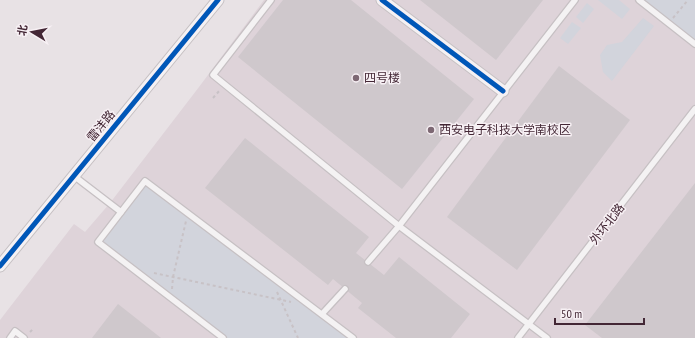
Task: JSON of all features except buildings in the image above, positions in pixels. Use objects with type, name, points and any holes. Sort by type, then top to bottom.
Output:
[{"type":"street","name":"雷沣路","points":[[0,266],[218,0]]},
{"type":"street","points":[[382,0],[504,91]]},
{"type":"lane","points":[[271,0],[214,75],[399,226],[547,338]]},
{"type":"lane","points":[[368,262],[399,226],[575,0]]},
{"type":"lane","points":[[639,0],[695,44]]},
{"type":"lane","name":"外环北路","points":[[518,338],[695,109]]},
{"type":"lane","points":[[74,176],[121,212]]},
{"type":"lane","points":[[223,338],[98,242],[145,181],[353,338]]},
{"type":"lane","points":[[322,314],[345,289]]},
{"type":"lane","points":[[10,338],[15,331],[24,338]]},
{"type":"path","points":[[669,23],[688,0]]},
{"type":"path","points":[[172,298],[173,277],[187,213]]},
{"type":"path","points":[[153,273],[312,307]]},
{"type":"path","points":[[269,274],[298,338]]},
{"type":"shaded area","name":"西安电子科技大学南校区","points":[[264,0],[695,0],[695,338],[0,338],[0,320],[74,224],[85,232],[110,203]]},
{"type":"shaded area","points":[[598,0],[619,0],[630,9],[622,19]]},
{"type":"shaded area","points":[[639,0],[695,0],[695,44]]},
{"type":"shaded area","points":[[587,3],[594,9],[583,23],[576,17]]},
{"type":"shaded area","points":[[643,18],[654,26],[612,81],[603,72],[600,55],[607,45],[622,42]]},
{"type":"shaded area","points":[[572,22],[581,28],[568,44],[560,38]]},
{"type":"shaded area","points":[[145,181],[354,338],[223,338],[98,242]]},
{"type":"cycle path","points":[[0,266],[218,0]]},
{"type":"cycle path","points":[[382,0],[503,91]]},
{"type":"place","name":"四号楼","points":[[356,78]]},
{"type":"place","name":"西安电子科技大学南校区","points":[[431,130]]}]
